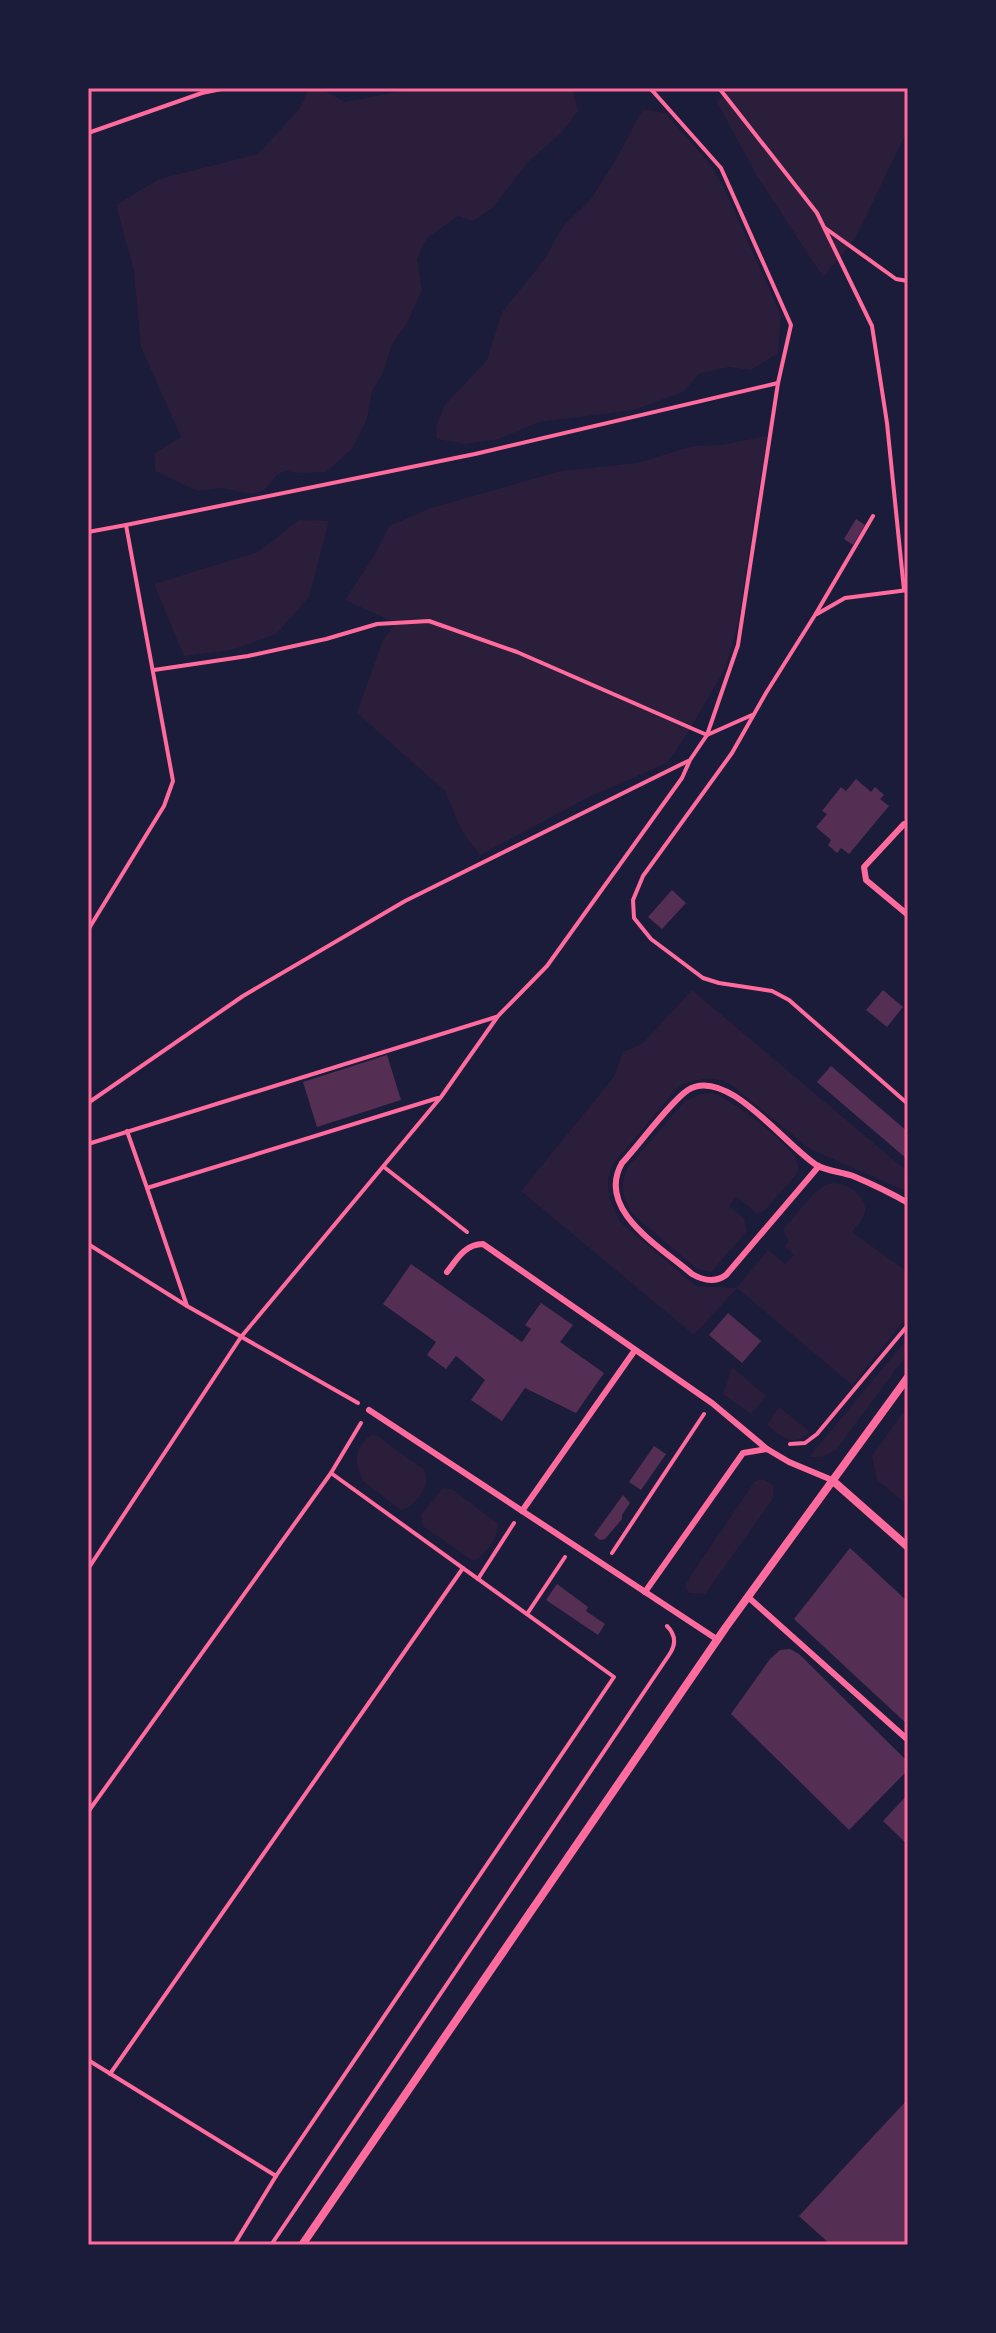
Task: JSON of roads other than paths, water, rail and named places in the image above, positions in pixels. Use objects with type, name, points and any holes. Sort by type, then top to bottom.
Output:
[{"type":"street","points":[[302,2245],[748,1597],[908,1377]]},
{"type":"street","points":[[832,1480],[908,1547]]},
{"type":"lane","points":[[908,824],[904,824],[864,867],[866,880],[908,915]]},
{"type":"lane","points":[[819,1166],[720,1279],[701,1279],[692,1274],[625,1217],[615,1190],[617,1172],[622,1163],[682,1095],[696,1087],[712,1087],[730,1094],[819,1166],[854,1177],[908,1203]]},
{"type":"lane","points":[[447,1272],[472,1244],[483,1244],[712,1403],[767,1449],[832,1480]]},
{"type":"lane","points":[[522,1511],[635,1350]]},
{"type":"lane","points":[[369,1410],[718,1640]]},
{"type":"lane","points":[[645,1592],[743,1453],[767,1449]]},
{"type":"lane","points":[[748,1597],[908,1740]]}]
